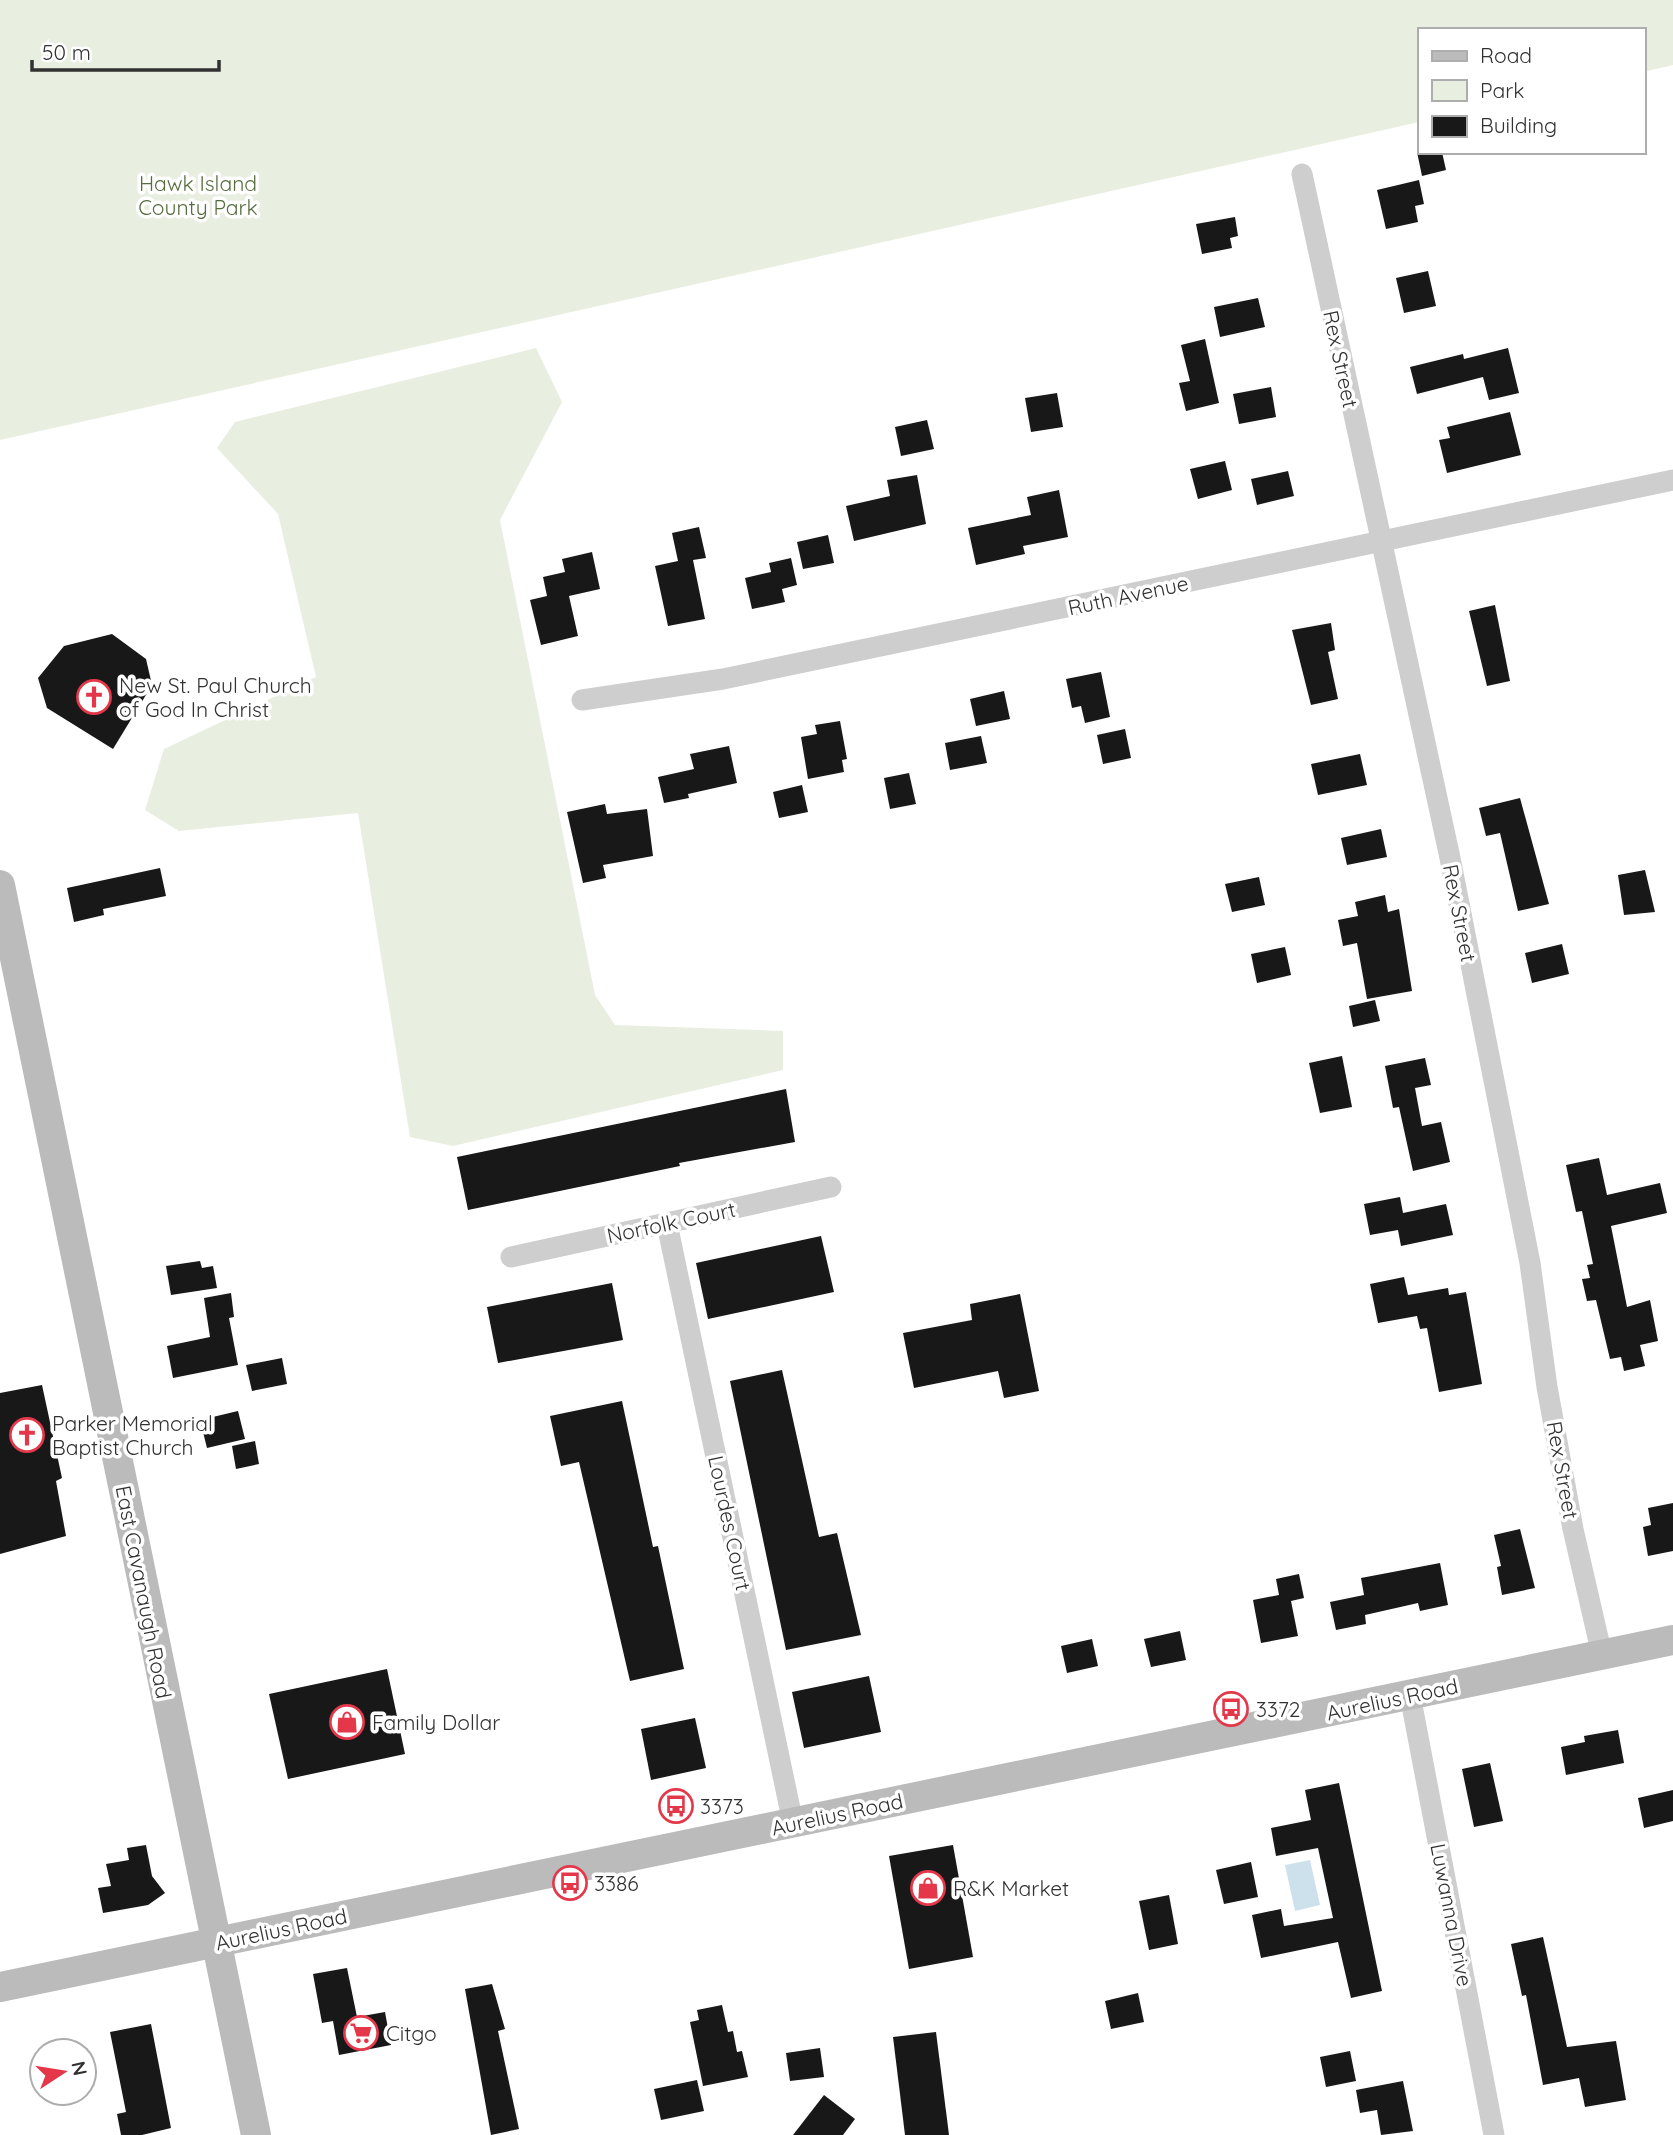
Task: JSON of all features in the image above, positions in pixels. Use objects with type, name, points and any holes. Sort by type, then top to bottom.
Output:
[{"type":"street","name":"Rex Street","points":[[1302,174],[1450,858],[1530,1263],[1547,1387],[1573,1529],[1602,1655]]},
{"type":"street","name":"Ruth Avenue","points":[[582,700],[723,679],[1673,480]]},
{"type":"street","name":"East Cavanaugh Road","points":[[0,885],[214,1943],[256,2135]]},
{"type":"street","name":"Norfolk Court","points":[[510,1256],[831,1187]]},
{"type":"street","name":"Lourdes Court","points":[[667,1224],[793,1823]]},
{"type":"street","name":"Aurelius Road","points":[[0,1987],[1673,1640]]},
{"type":"street","name":"Luwanna Drive","points":[[1410,1695],[1494,2135]]},
{"type":"green space","name":"Hawk Island County Park","points":[[0,0],[1673,0],[1673,65],[1645,72],[1645,28],[1418,28],[1418,122],[0,440]]},
{"type":"green space","points":[[536,348],[562,402],[500,520],[595,995],[615,1025],[783,1031],[783,1070],[453,1146],[410,1137],[358,813],[179,831],[145,810],[164,749],[316,677],[278,514],[217,448],[235,422]]},
{"type":"water","points":[[1310,1860],[1320,1905],[1295,1911],[1285,1865]]},
{"type":"building","points":[[1417,152],[1442,154],[1446,170],[1422,176]]},
{"type":"building","points":[[1419,180],[1424,204],[1415,206],[1418,222],[1386,229],[1377,190]]},
{"type":"building","points":[[1235,217],[1238,236],[1230,238],[1232,248],[1202,254],[1196,224]]},
{"type":"building","points":[[1428,271],[1436,306],[1404,313],[1396,278]]},
{"type":"building","points":[[1258,298],[1265,327],[1220,337],[1214,307]]},
{"type":"building","points":[[1205,339],[1219,403],[1186,411],[1179,383],[1190,381],[1181,345]]},
{"type":"building","points":[[1508,348],[1519,393],[1489,400],[1483,377],[1417,394],[1410,367],[1463,354],[1464,359]]},
{"type":"building","points":[[1271,387],[1276,417],[1239,424],[1233,394]]},
{"type":"building","points":[[1057,393],[1063,427],[1031,432],[1025,398]]},
{"type":"building","points":[[1510,412],[1521,455],[1447,473],[1439,440],[1450,438],[1447,427]]},
{"type":"building","points":[[927,420],[934,449],[901,456],[895,427]]},
{"type":"building","points":[[1225,461],[1232,490],[1198,499],[1190,469]]},
{"type":"building","points":[[1288,471],[1294,496],[1257,505],[1251,479]]},
{"type":"building","points":[[917,475],[926,524],[854,541],[846,506],[890,496],[887,480]]},
{"type":"building","points":[[1059,490],[1068,537],[1023,546],[1025,554],[976,565],[968,528],[1031,515],[1027,497]]},
{"type":"building","points":[[699,527],[706,558],[693,560],[705,619],[668,626],[655,566],[678,561],[672,533]]},
{"type":"building","points":[[828,535],[834,563],[803,569],[797,542]]},
{"type":"building","points":[[592,552],[600,589],[569,596],[578,636],[541,645],[530,600],[547,596],[543,577],[565,572],[562,559]]},
{"type":"building","points":[[791,558],[797,585],[782,589],[785,602],[752,609],[745,578],[771,572],[769,563]]},
{"type":"building","points":[[1495,605],[1510,681],[1487,686],[1469,611]]},
{"type":"building","points":[[1331,623],[1335,650],[1328,652],[1338,699],[1311,705],[1292,630]]},
{"type":"building","name":"New St. Paul Church of God In Christ","points":[[112,634],[146,659],[152,685],[113,749],[47,708],[38,678],[64,646]]},
{"type":"building","points":[[1101,672],[1110,717],[1085,723],[1081,706],[1072,708],[1066,679]]},
{"type":"building","points":[[1004,691],[1010,719],[976,726],[970,699]]},
{"type":"building","points":[[840,721],[847,759],[842,760],[844,772],[808,779],[801,737],[817,734],[815,725]]},
{"type":"building","points":[[1125,729],[1131,758],[1103,764],[1097,735]]},
{"type":"building","points":[[981,736],[987,763],[950,770],[945,743]]},
{"type":"building","points":[[729,746],[737,783],[688,794],[689,798],[664,803],[658,777],[694,769],[690,754]]},
{"type":"building","points":[[1360,754],[1367,785],[1318,795],[1311,764]]},
{"type":"building","points":[[909,773],[916,804],[890,809],[884,778]]},
{"type":"building","points":[[802,785],[808,812],[779,818],[773,792]]},
{"type":"building","points":[[1520,798],[1549,904],[1518,911],[1500,833],[1486,836],[1479,808]]},
{"type":"building","points":[[605,804],[607,814],[647,809],[653,856],[603,865],[606,878],[583,883],[567,812]]},
{"type":"building","points":[[1381,829],[1387,857],[1347,865],[1341,838]]},
{"type":"building","points":[[160,868],[166,896],[103,909],[104,915],[74,922],[67,888]]},
{"type":"building","points":[[1645,870],[1655,912],[1624,915],[1618,875]]},
{"type":"building","points":[[1259,877],[1265,905],[1232,912],[1225,884]]},
{"type":"building","points":[[1385,895],[1388,912],[1399,909],[1412,991],[1367,999],[1357,943],[1343,946],[1338,920],[1358,916],[1355,902]]},
{"type":"building","points":[[1562,944],[1569,974],[1532,983],[1525,953]]},
{"type":"building","points":[[1285,947],[1291,975],[1257,983],[1251,954]]},
{"type":"building","points":[[1375,1000],[1380,1021],[1353,1027],[1349,1006]]},
{"type":"building","points":[[1342,1056],[1352,1107],[1320,1113],[1309,1063]]},
{"type":"building","points":[[1425,1058],[1431,1085],[1415,1088],[1422,1126],[1441,1122],[1450,1162],[1413,1171],[1399,1107],[1393,1108],[1385,1066]]},
{"type":"building","points":[[786,1089],[795,1142],[679,1163],[680,1166],[468,1210],[457,1157]]},
{"type":"building","points":[[1599,1158],[1607,1195],[1660,1183],[1667,1213],[1611,1226],[1627,1307],[1650,1300],[1658,1341],[1640,1345],[1645,1366],[1624,1371],[1621,1357],[1610,1359],[1596,1300],[1587,1301],[1582,1279],[1590,1278],[1587,1265],[1593,1264],[1582,1211],[1576,1212],[1566,1165]]},
{"type":"building","points":[[1400,1197],[1403,1213],[1446,1204],[1453,1235],[1401,1246],[1398,1230],[1370,1235],[1364,1204]]},
{"type":"building","points":[[821,1236],[834,1292],[708,1319],[696,1263]]},
{"type":"building","points":[[200,1261],[202,1268],[213,1266],[217,1288],[171,1295],[166,1266]]},
{"type":"building","points":[[1404,1277],[1408,1295],[1448,1288],[1449,1295],[1466,1292],[1482,1384],[1439,1392],[1427,1328],[1420,1329],[1417,1316],[1378,1323],[1370,1284]]},
{"type":"building","points":[[612,1283],[623,1340],[498,1363],[487,1307]]},
{"type":"building","points":[[231,1293],[234,1317],[229,1318],[238,1365],[173,1378],[167,1346],[210,1337],[204,1298]]},
{"type":"building","points":[[1020,1294],[1039,1391],[1004,1398],[998,1371],[914,1388],[903,1333],[972,1320],[970,1304]]},
{"type":"building","points":[[282,1358],[287,1384],[252,1391],[246,1365]]},
{"type":"building","points":[[782,1370],[819,1537],[837,1533],[861,1635],[786,1650],[730,1381]]},
{"type":"building","name":"Parker Memorial Baptist Church","points":[[42,1385],[62,1478],[56,1481],[66,1536],[0,1554],[0,1393]]},
{"type":"building","points":[[622,1401],[653,1547],[658,1546],[684,1669],[630,1681],[579,1462],[561,1466],[550,1416]]},
{"type":"building","points":[[238,1411],[245,1439],[207,1448],[200,1420]]},
{"type":"building","points":[[255,1441],[259,1464],[236,1469],[232,1446]]},
{"type":"building","points":[[1673,1503],[1673,1551],[1648,1556],[1643,1527],[1651,1525],[1648,1508]]},
{"type":"building","points":[[1520,1529],[1535,1588],[1502,1595],[1497,1567],[1501,1566],[1494,1535]]},
{"type":"building","points":[[1440,1563],[1448,1605],[1420,1611],[1418,1603],[1365,1615],[1366,1624],[1336,1630],[1330,1602],[1364,1595],[1361,1578]]},
{"type":"building","points":[[1299,1574],[1304,1598],[1291,1601],[1298,1636],[1261,1643],[1253,1600],[1279,1595],[1276,1579]]},
{"type":"building","points":[[1180,1631],[1186,1660],[1151,1667],[1144,1639]]},
{"type":"building","points":[[1092,1639],[1098,1666],[1067,1673],[1061,1646]]},
{"type":"building","points":[[387,1669],[405,1754],[288,1779],[269,1694]]},
{"type":"building","points":[[869,1676],[881,1732],[804,1748],[792,1692]]},
{"type":"building","points":[[695,1718],[706,1768],[651,1780],[641,1729]]},
{"type":"building","points":[[1618,1730],[1624,1763],[1566,1775],[1561,1747],[1585,1742],[1584,1736]]},
{"type":"building","points":[[1490,1763],[1503,1821],[1474,1827],[1462,1769]]},
{"type":"building","points":[[1339,1783],[1382,1991],[1351,1998],[1338,1942],[1261,1958],[1252,1915],[1281,1909],[1284,1926],[1333,1918],[1318,1848],[1276,1856],[1271,1828],[1311,1820],[1305,1790]]},
{"type":"building","points":[[1673,1790],[1673,1821],[1644,1828],[1638,1798]]},
{"type":"building","points":[[146,1845],[152,1876],[165,1893],[148,1905],[103,1913],[98,1888],[111,1886],[106,1864],[129,1860],[127,1848]]},
{"type":"building","points":[[953,1845],[973,1957],[909,1969],[889,1856]]},
{"type":"building","points":[[1251,1862],[1258,1897],[1224,1904],[1216,1870]]},
{"type":"building","points":[[1169,1895],[1178,1944],[1149,1950],[1139,1901]]},
{"type":"building","points":[[1543,1937],[1567,2047],[1616,2041],[1626,2100],[1585,2107],[1579,2078],[1543,2085],[1526,1995],[1522,1996],[1511,1944]]},
{"type":"building","points":[[347,1968],[357,2017],[385,2012],[391,2045],[339,2055],[333,2021],[322,2023],[313,1974]]},
{"type":"building","points":[[492,1984],[505,2029],[498,2031],[519,2129],[491,2135],[465,1989]]},
{"type":"building","points":[[1138,1993],[1144,2022],[1111,2029],[1105,2001]]},
{"type":"building","points":[[722,2005],[728,2032],[733,2031],[737,2052],[742,2051],[748,2077],[703,2086],[690,2022],[699,2020],[697,2010]]},
{"type":"building","points":[[151,2024],[171,2128],[142,2135],[121,2135],[117,2114],[126,2112],[110,2032]]},
{"type":"building","points":[[936,2032],[949,2135],[905,2135],[893,2037]]},
{"type":"building","points":[[820,2048],[824,2077],[790,2081],[786,2053]]},
{"type":"building","points":[[1350,2051],[1356,2081],[1326,2087],[1320,2057]]},
{"type":"building","points":[[697,2080],[704,2111],[661,2120],[654,2089]]},
{"type":"building","points":[[1403,2081],[1413,2131],[1381,2135],[1377,2110],[1360,2113],[1356,2090]]},
{"type":"building","points":[[824,2095],[855,2119],[843,2135],[793,2135]]},
{"type":"place","name":"New St. Paul Church of God In Christ","points":[[94,697]]},
{"type":"place","name":"Parker Memorial Baptist Church","points":[[27,1435]]},
{"type":"place","name":"3372","points":[[1231,1709]]},
{"type":"place","name":"Family Dollar","points":[[347,1722]]},
{"type":"place","name":"3373","points":[[676,1806]]},
{"type":"place","name":"3386","points":[[570,1883]]},
{"type":"place","name":"R&K Market","points":[[928,1888]]},
{"type":"place","name":"Citgo","points":[[361,2033]]}]
